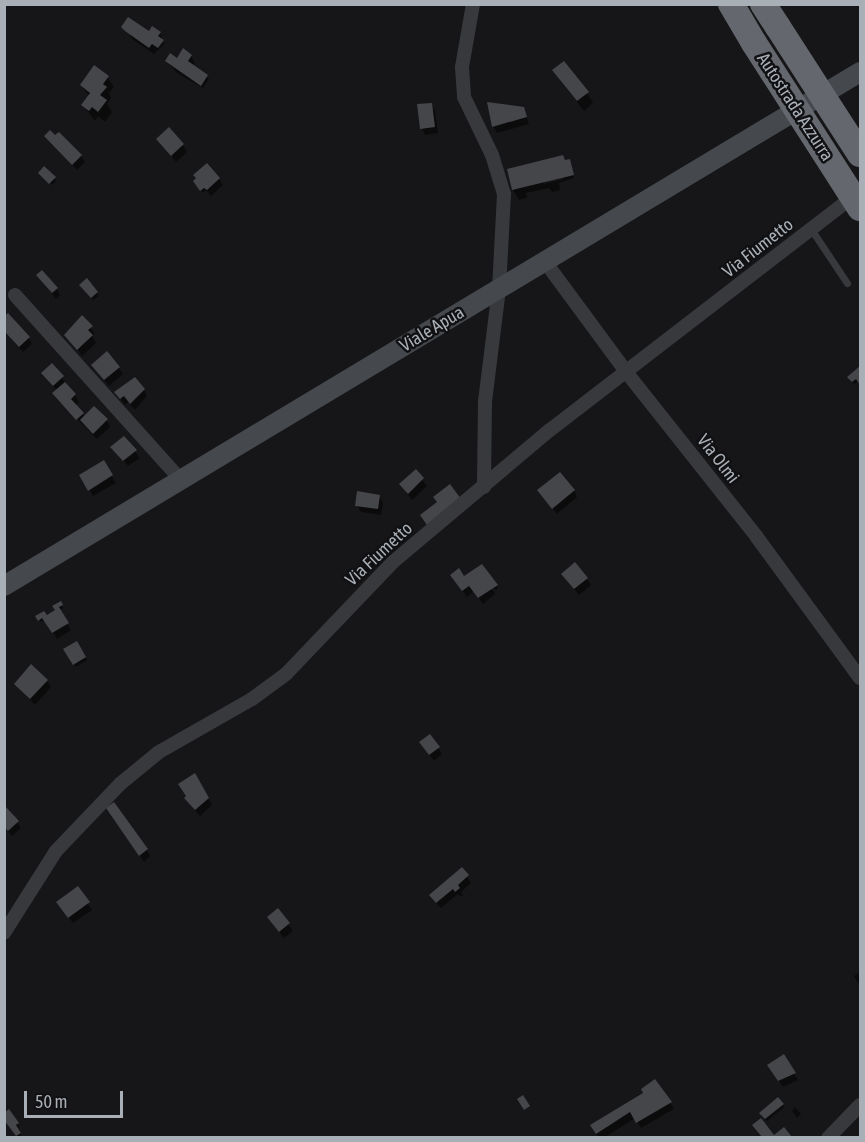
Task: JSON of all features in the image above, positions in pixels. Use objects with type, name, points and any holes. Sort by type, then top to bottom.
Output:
[{"type":"highway","name":"Autostrada Azzurra","points":[[731,4],[861,208]]},
{"type":"highway","name":"Autostrada Azzurra","points":[[764,4],[861,154]]},
{"type":"street","points":[[473,4],[462,67],[464,97],[492,155],[504,194],[499,289],[485,402],[484,487]]},
{"type":"street","name":"Viale Apua","points":[[4,586],[861,72]]},
{"type":"street","name":"Via Fiumetto","points":[[5,935],[56,851],[120,784],[159,752],[252,699],[285,674],[393,562],[550,430],[861,191]]},
{"type":"street","name":"Via Olmi","points":[[546,262],[627,373],[756,536],[861,678]]},
{"type":"street","points":[[15,295],[181,480]]},
{"type":"street","points":[[828,1137],[861,1106]]},
{"type":"lane","points":[[811,229],[847,283]]},
{"type":"building","points":[[128,17],[149,31],[152,26],[161,32],[158,36],[164,40],[158,48],[152,44],[149,48],[121,27]]},
{"type":"building","points":[[183,48],[192,55],[188,61],[208,75],[201,86],[165,61],[170,53],[177,58]]},
{"type":"building","points":[[564,61],[589,92],[577,101],[552,70]]},
{"type":"building","points":[[94,65],[109,76],[103,84],[107,87],[100,95],[107,100],[98,112],[92,107],[89,111],[81,105],[90,93],[80,85]]},
{"type":"building","points":[[487,102],[524,107],[527,117],[492,127]]},
{"type":"building","points":[[432,103],[435,127],[420,129],[417,104]]},
{"type":"building","points":[[169,127],[184,144],[171,156],[156,139]]},
{"type":"building","points":[[50,130],[55,135],[59,132],[82,155],[72,165],[44,136]]},
{"type":"building","points":[[563,155],[565,160],[570,159],[574,175],[512,190],[507,169]]},
{"type":"building","points":[[207,163],[220,178],[207,190],[204,188],[200,191],[193,181],[196,178],[193,175]]},
{"type":"building","points":[[44,166],[56,177],[49,184],[38,173]]},
{"type":"building","points":[[42,270],[58,288],[52,293],[36,275]]},
{"type":"building","points":[[87,278],[98,292],[91,298],[79,285]]},
{"type":"building","points":[[8,313],[30,337],[19,347],[4,331],[4,316]]},
{"type":"building","points":[[82,315],[93,326],[88,330],[93,335],[77,350],[64,335]]},
{"type":"building","points":[[107,351],[120,367],[104,380],[91,365]]},
{"type":"building","points":[[52,363],[64,376],[53,386],[41,373]]},
{"type":"building","points":[[860,366],[860,385],[856,379],[852,382],[847,377]]},
{"type":"building","points":[[135,377],[145,389],[130,404],[124,396],[120,399],[114,392]]},
{"type":"building","points":[[65,382],[76,394],[71,399],[84,413],[76,420],[52,393]]},
{"type":"building","points":[[94,406],[108,419],[93,434],[80,420]]},
{"type":"building","points":[[124,436],[137,450],[123,461],[110,447]]},
{"type":"building","points":[[104,460],[113,475],[88,491],[79,475]]},
{"type":"building","points":[[416,469],[424,478],[408,494],[399,484]]},
{"type":"building","points":[[560,472],[575,490],[552,509],[537,490]]},
{"type":"building","points":[[450,484],[461,499],[427,525],[420,515],[437,502],[433,497]]},
{"type":"building","points":[[357,491],[380,495],[378,509],[355,506]]},
{"type":"building","points":[[575,562],[588,578],[574,589],[561,574]]},
{"type":"building","points":[[482,564],[498,585],[478,598],[469,586],[462,591],[450,575],[459,568],[464,576]]},
{"type":"building","points":[[61,601],[63,605],[59,607],[69,623],[52,633],[42,618],[38,621],[35,616],[44,611],[47,615],[55,610],[52,606]]},
{"type":"building","points":[[77,641],[86,657],[73,665],[63,649]]},
{"type":"building","points":[[31,664],[48,680],[30,699],[14,684]]},
{"type":"building","points":[[430,734],[440,747],[429,755],[419,742]]},
{"type":"building","points":[[195,773],[209,798],[195,810],[184,798],[186,796],[178,784]]},
{"type":"building","points":[[114,802],[148,849],[139,856],[106,808]]},
{"type":"building","points":[[4,805],[19,821],[8,831],[4,827]]},
{"type":"building","points":[[462,867],[469,875],[458,885],[460,888],[455,892],[453,889],[436,903],[429,895]]},
{"type":"building","points":[[78,886],[90,902],[68,918],[56,902]]},
{"type":"building","points":[[278,908],[290,923],[279,932],[267,917]]},
{"type":"building","points":[[784,1054],[796,1073],[778,1081],[767,1065]]},
{"type":"building","points":[[655,1079],[672,1102],[636,1123],[630,1112],[596,1134],[590,1125],[643,1093],[641,1089]]},
{"type":"building","points":[[523,1095],[530,1106],[524,1110],[517,1099]]},
{"type":"building","points":[[778,1097],[784,1104],[765,1119],[759,1113]]},
{"type":"building","points":[[9,1109],[19,1123],[16,1125],[21,1133],[16,1136],[4,1120],[4,1113]]},
{"type":"building","points":[[761,1118],[774,1135],[784,1127],[792,1137],[762,1137],[752,1125]]}]
